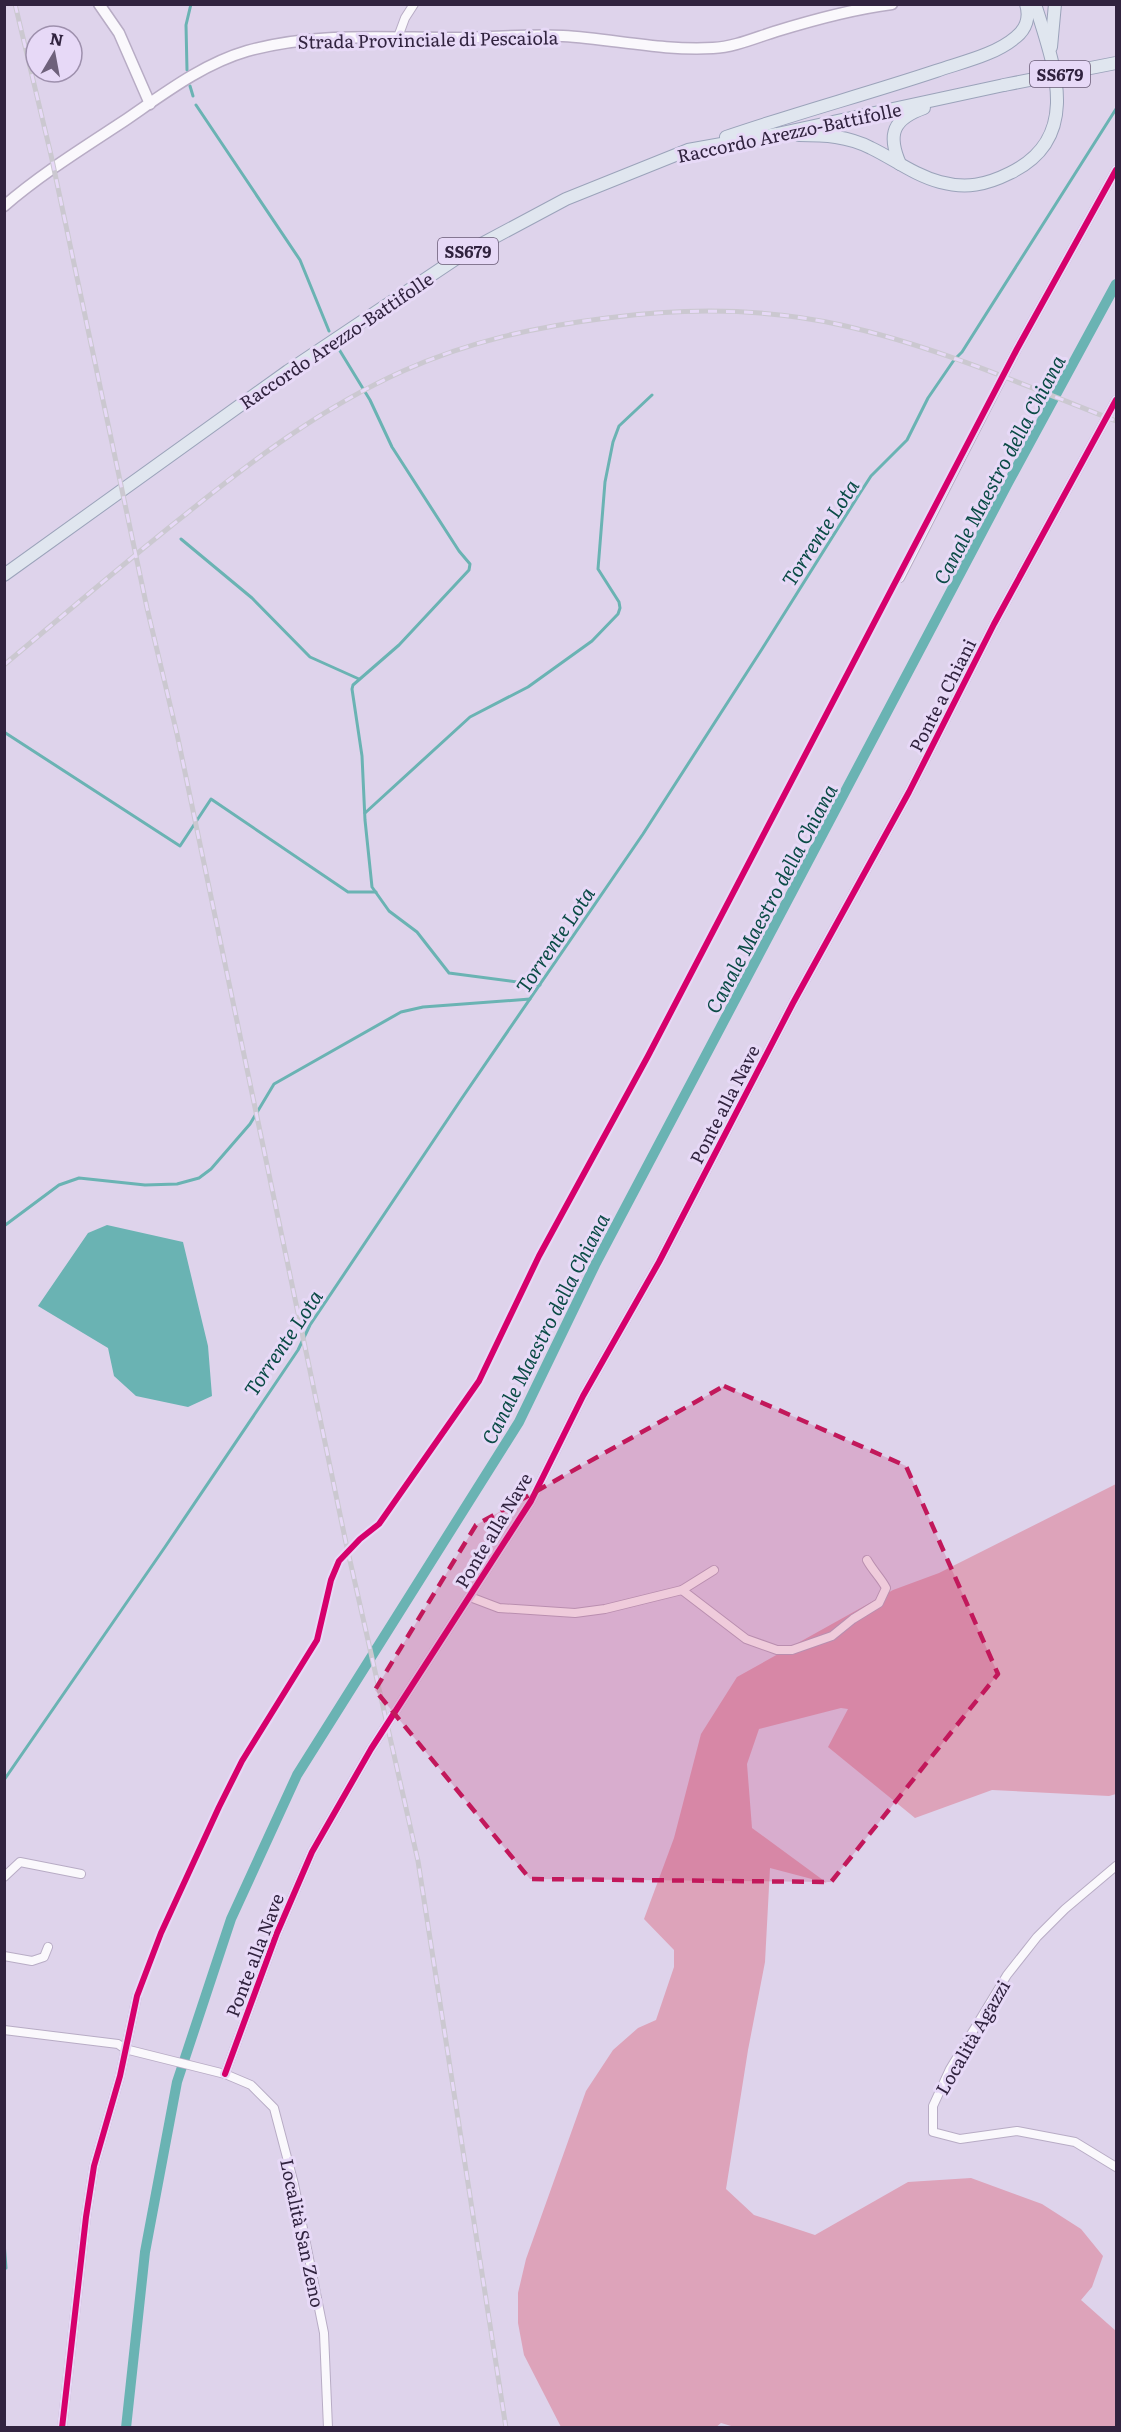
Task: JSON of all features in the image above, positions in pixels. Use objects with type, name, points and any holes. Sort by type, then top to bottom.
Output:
[{"type":"main road","points":[[99,4],[119,33],[150,104]]},
{"type":"main road","name":"Strada Provinciale di Pescaiola","points":[[4,206],[28,186],[210,66],[244,52],[279,43],[344,37],[456,38],[537,35],[566,36],[645,46],[716,48],[826,16],[892,4]]},
{"type":"main road","points":[[688,150],[797,113],[917,77],[996,49],[1015,38],[1026,26],[1028,11],[1026,4]]},
{"type":"main road","points":[[777,134],[843,137],[869,147],[918,175],[939,182],[970,187],[993,181],[1022,168],[1043,148],[1052,135],[1057,120],[1058,104],[1050,54],[1035,4]]},
{"type":"main road","points":[[1050,54],[1055,4]]},
{"type":"main road","name":"Raccordo Arezzo-Battifolle","points":[[4,575],[288,371],[463,254],[566,199],[688,150],[777,134],[1116,63]]},
{"type":"main road","points":[[900,164],[892,147],[893,135],[899,122],[914,112],[962,94]]},
{"type":"street","points":[[398,37],[405,18],[414,4]]},
{"type":"street","points":[[900,578],[1017,349],[1116,170]]},
{"type":"street","name":"Ponte a Chiani","points":[[793,1003],[909,792],[994,624],[1116,400]]},
{"type":"street","name":"Ponte alla Nave","points":[[221,2073],[312,1852],[371,1749],[531,1501],[584,1396],[659,1262],[793,1003]]},
{"type":"street","points":[[682,1590],[746,1639],[777,1650],[792,1650],[832,1636],[853,1619],[879,1603],[886,1588],[882,1580],[875,1576],[867,1560]]},
{"type":"street","name":"Ponte alla Nave","points":[[470,1597],[499,1608],[575,1613],[604,1610],[682,1590],[714,1570]]},
{"type":"street","points":[[4,1877],[20,1862],[81,1874]]},
{"type":"street","name":"Località Agazzi","points":[[1116,1866],[1037,1937],[1007,1975],[950,2069],[933,2106],[933,2132],[960,2139],[1017,2131],[1075,2142],[1116,2167]]},
{"type":"street","points":[[4,1956],[32,1962],[44,1957],[48,1947]]},
{"type":"street","points":[[62,2427],[94,2166],[120,2076],[137,1996]]},
{"type":"street","points":[[4,2030],[118,2044],[125,2049]]},
{"type":"street","name":"Località San Zeno","points":[[125,2049],[221,2073],[250,2085],[273,2108],[294,2184],[324,2333],[328,2427]]},
{"type":"highlighted area","points":[[724,1386],[906,1466],[998,1674],[831,1882],[530,1879],[375,1690],[476,1525]]},
{"type":"shaded area","points":[[107,1225],[183,1242],[208,1346],[212,1396],[188,1407],[136,1396],[114,1376],[108,1348],[38,1306],[88,1233]]},
{"type":"shaded area","points":[[1116,1484],[1116,1794],[1109,1796],[992,1790],[915,1818],[828,1747],[848,1709],[841,1708],[759,1729],[747,1764],[752,1828],[827,1883],[770,1868],[765,1962],[748,2050],[726,2189],[754,2215],[815,2235],[908,2182],[971,2178],[1042,2204],[1081,2229],[1103,2256],[1092,2287],[1081,2300],[1116,2331],[1116,2427],[738,2428],[721,2423],[715,2428],[561,2427],[524,2355],[518,2323],[518,2293],[526,2259],[586,2091],[613,2050],[638,2028],[656,2020],[674,1967],[674,1950],[644,1919],[674,1838],[701,1734],[737,1677],[893,1590],[939,1573]]},
{"type":"waterway","points":[[187,70],[186,25],[191,4]]},
{"type":"waterway","points":[[190,86],[193,96]]},
{"type":"waterway","points":[[196,105],[300,260],[329,331]]},
{"type":"waterway","name":"Torrente Lota","points":[[4,1780],[165,1547],[298,1350],[310,1325],[462,1098],[643,834],[871,476],[907,440],[928,398],[962,352],[1116,109]]},
{"type":"waterway","name":"Canale Maestro della Chiana","points":[[126,2428],[145,2252],[177,2082],[231,1919],[297,1775],[519,1422],[595,1265],[1008,483],[1116,284]]},
{"type":"waterway","points":[[337,346],[370,400],[392,447],[459,551],[470,564],[469,570],[399,645],[353,685],[362,756],[365,820],[372,887],[389,911],[417,932],[449,973],[540,985]]},
{"type":"waterway","points":[[365,813],[470,717],[528,687],[592,641],[618,614],[619,602],[598,569],[605,482],[613,442],[619,426],[652,395]]},
{"type":"waterway","points":[[181,539],[252,598],[310,657],[359,679]]},
{"type":"waterway","points":[[4,732],[180,846],[211,799],[348,892],[376,892]]},
{"type":"waterway","points":[[4,1226],[59,1185],[79,1178],[145,1185],[177,1184],[199,1178],[211,1169],[250,1124],[274,1084],[401,1012],[423,1007],[530,999]]},
{"type":"waterway","points":[[4,2242],[6,2268],[4,2268]]},
{"type":"railway","points":[[15,4],[51,155],[147,608],[177,734],[346,1543],[418,1861],[506,2428]]},
{"type":"railway","points":[[4,665],[117,570],[290,435],[373,385],[428,360],[478,343],[528,331],[607,318],[665,312],[724,311],[812,319],[876,334],[946,355],[1116,421]]},
{"type":"cycle path","points":[[62,2428],[94,2166],[120,2076],[137,1996],[161,1933],[219,1807],[242,1761],[317,1640],[331,1580],[339,1561],[360,1539],[379,1524],[479,1381],[539,1256],[648,1056],[1017,349],[1116,170]]},
{"type":"cycle path","points":[[225,2074],[277,1933],[312,1852],[371,1749],[531,1501],[583,1396],[659,1262],[793,1003],[909,792],[994,624],[1116,400]]}]
